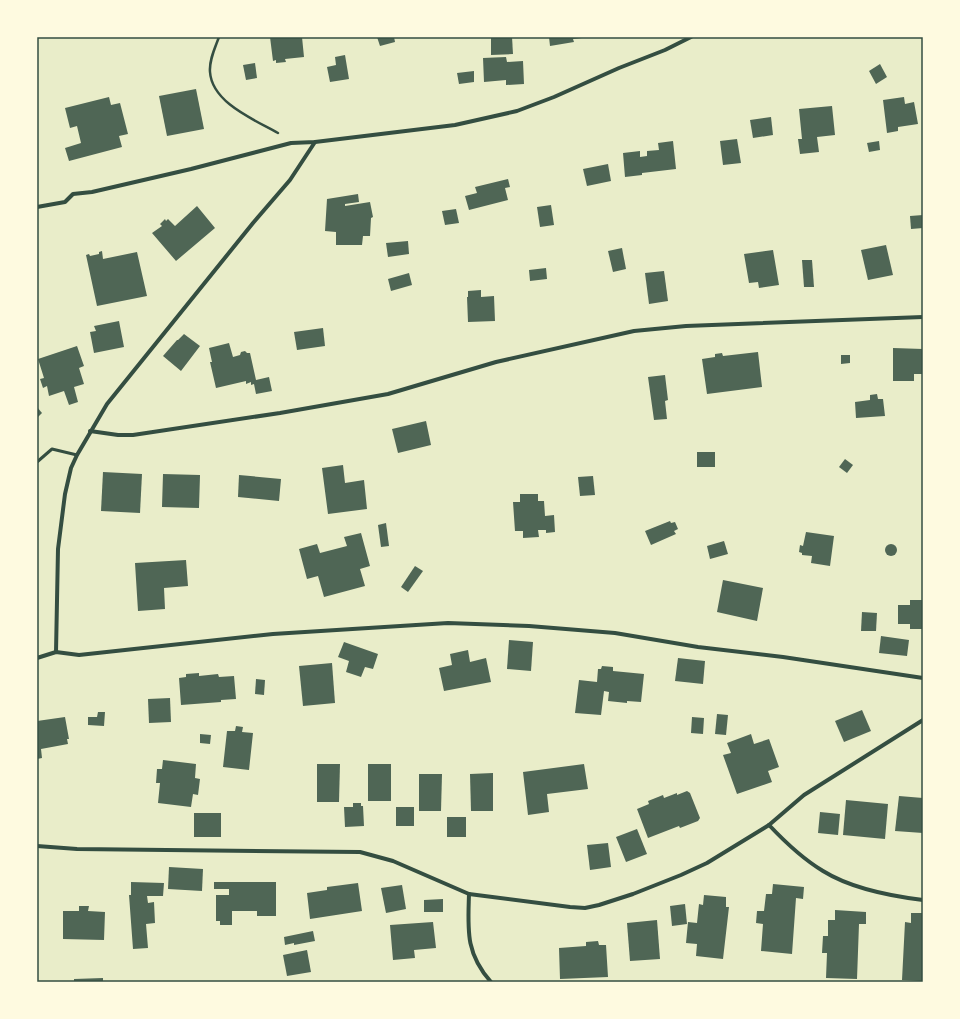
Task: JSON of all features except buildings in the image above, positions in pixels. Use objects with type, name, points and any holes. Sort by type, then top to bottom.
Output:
[{"type":"street","points":[[37,207],[65,202],[72,194],[92,192],[291,143],[315,142],[455,125],[517,111],[665,50],[691,37]]},
{"type":"street","points":[[56,652],[58,549],[65,494],[71,468],[77,455],[90,431],[112,398],[253,223],[290,180],[315,142]]},
{"type":"street","points":[[90,431],[118,435],[133,435],[280,413],[388,394],[496,362],[634,331],[686,326],[923,317]]},
{"type":"street","points":[[37,658],[56,652],[79,654],[273,634],[455,624],[529,626],[615,634],[923,678]]},
{"type":"street","points":[[37,846],[77,849],[360,852],[393,861],[469,894],[585,908],[632,894],[682,875],[707,863],[769,824],[804,795],[923,720]]},
{"type":"street","points":[[769,824],[781,838],[811,863],[834,877],[861,887],[905,898],[923,900]]},
{"type":"street","points":[[469,894],[469,940],[478,964],[491,982]]},
{"type":"lane","points":[[37,462],[52,449],[77,455]]},
{"type":"path","points":[[219,37],[212,58],[210,72],[214,88],[220,96],[238,110],[285,136],[291,143]]}]
